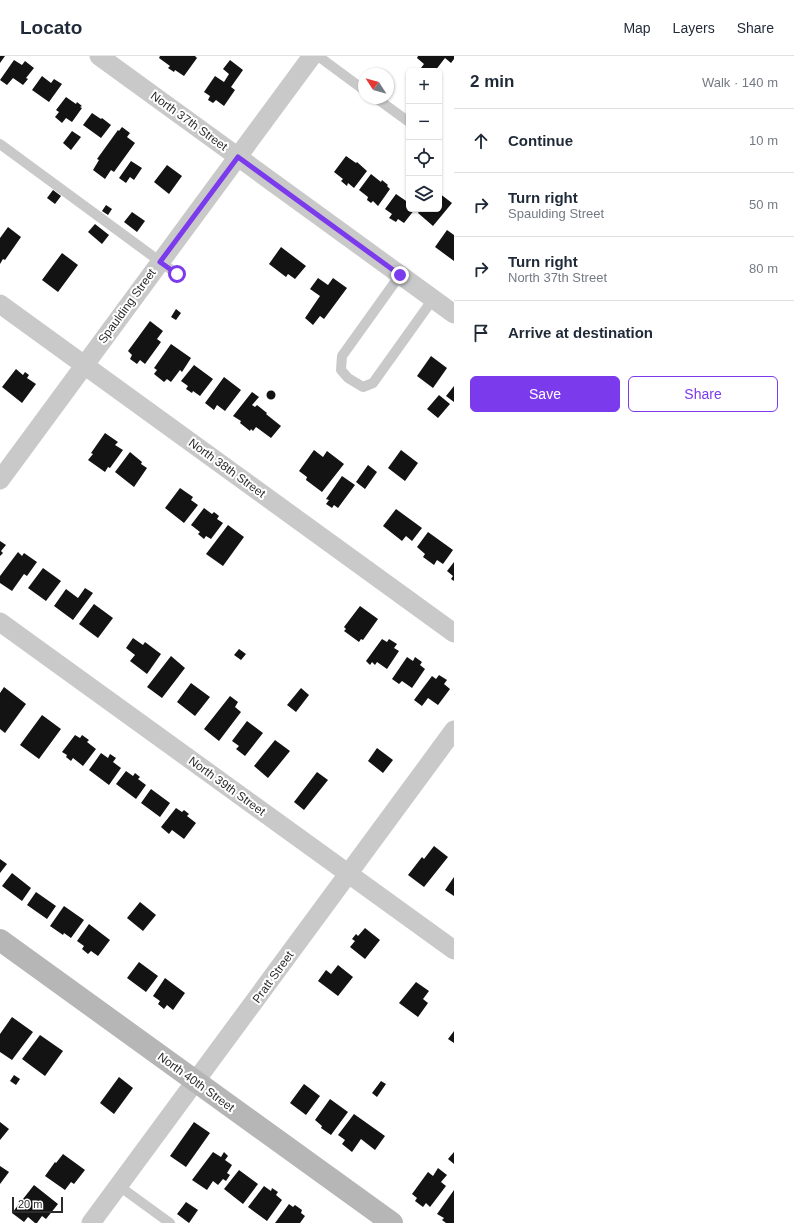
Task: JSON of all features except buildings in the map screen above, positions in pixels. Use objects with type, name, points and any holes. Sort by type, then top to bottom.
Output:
[{"type":"street","name":"North 37th Street","points":[[99,56],[454,314]]},
{"type":"street","name":"Spaulding Street","points":[[0,480],[312,56]]},
{"type":"street","name":"North 38th Street","points":[[0,304],[454,633]]},
{"type":"street","name":"North 39th Street","points":[[0,622],[454,950]]},
{"type":"street","name":"Pratt Street","points":[[91,1223],[454,730]]},
{"type":"street","name":"North 40th Street","points":[[0,940],[392,1223]]},
{"type":"lane","points":[[318,56],[358,86]]},
{"type":"lane","points":[[384,104],[406,120]]},
{"type":"lane","points":[[0,144],[177,274]]},
{"type":"lane","points":[[400,275],[342,356],[341,370],[348,378],[363,386],[373,383],[433,299]]},
{"type":"lane","points":[[119,1186],[170,1223]]},
{"type":"route","points":[[177,274],[160,262],[238,157],[400,275]]}]
